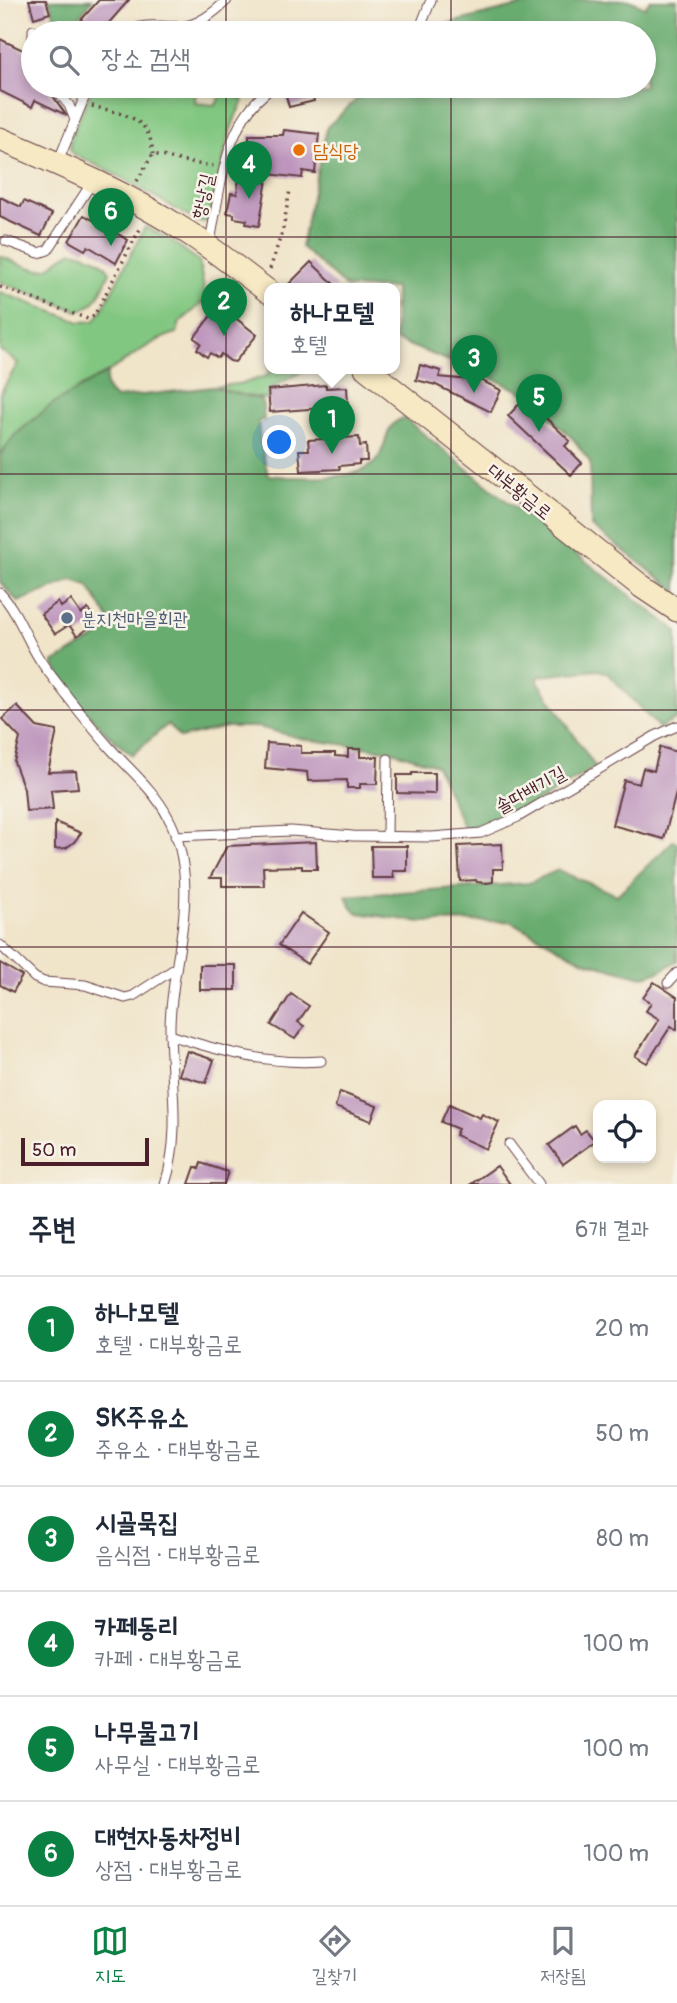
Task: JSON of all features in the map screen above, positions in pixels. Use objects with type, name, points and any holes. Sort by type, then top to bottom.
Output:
[{"type":"main road","points":[[0,139],[58,163],[127,197],[209,247],[264,289]]},
{"type":"main road","name":"대부황금로","points":[[374,374],[641,586],[677,610]]},
{"type":"lane","points":[[198,21],[227,0]]},
{"type":"lane","points":[[423,21],[431,0]]},
{"type":"lane","points":[[63,98],[75,120]]},
{"type":"lane","points":[[58,163],[84,98]]},
{"type":"lane","name":"항낭길","points":[[209,247],[234,138],[243,117],[258,98]]},
{"type":"lane","points":[[6,241],[39,253],[48,250],[93,181]]},
{"type":"lane","points":[[0,593],[16,614],[41,662],[81,715],[157,799],[169,818],[175,836],[183,870],[185,917],[170,1009],[175,1131],[165,1184]]},
{"type":"lane","name":"솔따배기길","points":[[175,836],[291,831],[387,836],[462,836],[499,827],[655,736],[677,726]]},
{"type":"lane","points":[[387,836],[388,758]]},
{"type":"lane","points":[[0,945],[35,978],[44,982],[85,985],[125,998],[133,996],[176,968]]},
{"type":"lane","points":[[668,983],[677,973]]},
{"type":"lane","points":[[170,1035],[224,1051],[277,1061],[321,1061]]},
{"type":"lane","points":[[509,1144],[539,1184]]},
{"type":"path","points":[[81,104],[116,112],[135,120],[147,130],[153,154],[127,197]]},
{"type":"path","points":[[153,154],[197,164],[226,167]]},
{"type":"path","points":[[267,283],[290,190]]},
{"type":"path","points":[[0,287],[88,319],[93,316],[144,221]]},
{"type":"green space","points":[[49,0],[92,0],[76,21],[58,21]]},
{"type":"green space","points":[[543,0],[629,0],[645,7],[650,0],[677,0],[677,591],[591,526],[590,462],[574,440],[526,394],[486,375],[400,342],[400,283],[341,283],[301,247],[327,127],[358,98],[656,98],[656,21],[459,21]]},
{"type":"green space","points":[[88,98],[195,98],[195,103],[216,105],[219,98],[244,100],[230,132],[208,221],[198,222],[124,179],[74,154],[70,150],[71,137]]},
{"type":"green space","points":[[145,227],[168,238],[199,261],[206,300],[180,322],[177,333],[149,345],[48,408],[23,429],[0,455],[0,394],[18,363],[0,350],[0,292],[80,322],[94,321]]},
{"type":"green space","points":[[73,251],[103,263],[110,272],[94,302],[85,309],[78,311],[0,282],[0,256],[32,268],[45,269]]},
{"type":"green space","points":[[108,372],[106,387],[116,398],[213,387],[262,400],[264,420],[258,421],[268,475],[340,476],[366,468],[379,456],[392,425],[404,418],[499,495],[677,631],[677,719],[659,728],[607,673],[599,670],[539,676],[538,681],[595,767],[530,807],[476,830],[464,829],[436,765],[392,751],[303,739],[259,727],[227,727],[180,738],[168,724],[132,755],[88,713],[53,663],[114,627],[88,585],[72,580],[18,602],[0,582],[0,455],[15,435],[51,405]]},
{"type":"green space","points":[[297,374],[268,390],[269,399],[213,387],[245,383],[269,375]]},
{"type":"green space","points":[[673,841],[677,842],[677,961],[642,977],[584,961],[510,921],[421,922],[358,913],[346,896],[529,883],[558,870],[617,895]]},
{"type":"building","points":[[29,0],[46,0],[50,13],[34,18]]},
{"type":"building","points":[[99,0],[129,0],[111,21],[81,20]]},
{"type":"building","points":[[0,39],[21,49],[21,98],[54,98],[66,115],[35,100],[32,107],[0,91]]},
{"type":"building","points":[[287,98],[313,98],[314,101],[289,107]]},
{"type":"building","points":[[284,130],[319,134],[315,173],[303,171],[302,178],[268,174],[259,226],[246,224],[247,220],[234,218],[234,214],[227,213],[231,193],[237,194],[240,168],[249,169],[249,135],[283,135]]},
{"type":"building","points":[[0,197],[21,207],[24,201],[52,214],[41,236],[0,217]]},
{"type":"building","points":[[84,215],[128,240],[116,263],[88,246],[85,250],[69,241]]},
{"type":"building","points":[[311,262],[333,283],[290,283]]},
{"type":"building","points":[[219,305],[257,335],[235,362],[221,354],[218,358],[210,353],[207,357],[197,349],[201,343],[194,338]]},
{"type":"building","points":[[420,365],[441,371],[439,377],[482,381],[501,390],[491,412],[436,385],[416,380]]},
{"type":"building","points":[[326,385],[326,388],[347,387],[348,406],[270,412],[268,390]]},
{"type":"building","points":[[525,398],[570,441],[565,446],[582,463],[571,475],[508,416]]},
{"type":"building","points":[[359,437],[360,446],[366,445],[367,461],[339,466],[340,469],[301,471],[299,450],[309,450],[308,440]]},
{"type":"building","points":[[71,600],[81,614],[88,609],[97,622],[77,636],[69,625],[55,634],[41,614],[58,602],[61,607]]},
{"type":"building","points":[[17,706],[37,727],[57,731],[48,772],[76,771],[78,788],[51,790],[53,809],[26,811],[24,789],[14,762],[20,738],[2,719]]},
{"type":"building","points":[[267,743],[301,746],[301,753],[335,753],[335,756],[348,757],[348,749],[360,749],[360,757],[378,757],[377,784],[360,784],[360,788],[347,788],[347,780],[308,781],[307,772],[265,768]]},
{"type":"building","points":[[660,747],[677,752],[677,789],[664,839],[612,825],[624,780],[639,784],[643,768],[654,771]]},
{"type":"building","points":[[435,773],[435,794],[397,793],[397,775]]},
{"type":"building","points":[[55,822],[81,833],[66,848],[55,849]]},
{"type":"building","points":[[316,842],[317,869],[302,869],[302,866],[263,867],[264,886],[222,886],[222,878],[210,878],[227,846]]},
{"type":"building","points":[[502,844],[503,869],[493,869],[493,882],[460,881],[458,846]]},
{"type":"building","points":[[371,846],[407,846],[407,871],[393,871],[394,878],[372,878]]},
{"type":"building","points":[[301,913],[329,932],[307,964],[279,945]]},
{"type":"building","points":[[0,963],[22,976],[13,992],[0,985]]},
{"type":"building","points":[[200,965],[236,965],[236,990],[200,990]]},
{"type":"building","points":[[654,982],[677,997],[677,1030],[671,1026],[647,1063],[635,1056],[659,1019],[646,1011],[651,1003],[643,998]]},
{"type":"building","points":[[291,994],[309,1006],[298,1022],[304,1026],[295,1039],[271,1025]]},
{"type":"building","points":[[187,1051],[214,1060],[206,1083],[179,1075]]},
{"type":"building","points":[[340,1092],[377,1106],[371,1121],[335,1107]]},
{"type":"building","points":[[449,1104],[480,1118],[482,1114],[499,1122],[486,1149],[455,1135],[458,1129],[441,1122]]},
{"type":"building","points":[[575,1126],[580,1134],[586,1130],[593,1139],[593,1142],[563,1164],[549,1145]]},
{"type":"building","points":[[201,1163],[228,1172],[224,1184],[189,1184],[195,1167],[199,1169]]},
{"type":"building","points":[[497,1166],[510,1184],[471,1184]]},
{"type":"place","name":"담식당","points":[[299,150]]},
{"type":"place","name":"카페동리","points":[[249,199]]},
{"type":"place","name":"대현자동차정비","points":[[111,246]]},
{"type":"place","name":"SK주유소","points":[[224,336]]},
{"type":"place","name":"시골묵집","points":[[474,393]]},
{"type":"place","name":"나무물고기","points":[[539,432]]},
{"type":"place","name":"하나모텔","points":[[332,454]]},
{"type":"place","name":"분지천마을회관","points":[[67,618]]}]
